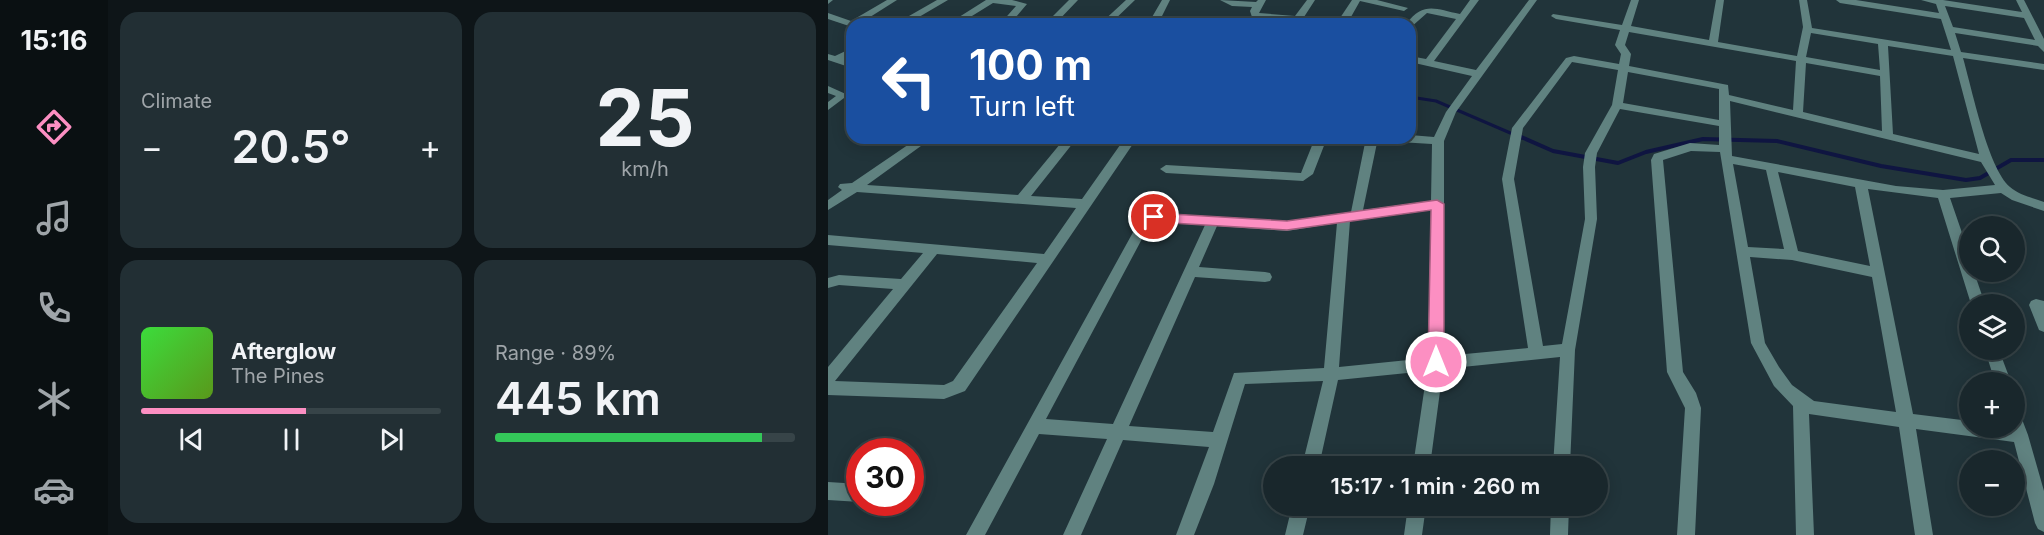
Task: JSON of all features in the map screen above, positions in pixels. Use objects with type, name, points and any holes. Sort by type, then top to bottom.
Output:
[{"type":"street","points":[[863,18],[893,0]]},
{"type":"street","points":[[911,18],[944,0]]},
{"type":"street","points":[[964,18],[992,0],[1023,4],[1010,18]]},
{"type":"street","points":[[1056,18],[1074,0]]},
{"type":"street","points":[[1112,18],[1131,0]]},
{"type":"street","points":[[1120,18],[1139,0]]},
{"type":"street","points":[[1156,18],[1166,0]]},
{"type":"street","points":[[1224,0],[1232,3],[1260,3]]},
{"type":"street","points":[[1300,18],[1311,0]]},
{"type":"street","points":[[1346,18],[1356,0]]},
{"type":"street","points":[[1364,0],[1404,8]]},
{"type":"street","points":[[1428,63],[1475,0]]},
{"type":"street","points":[[1423,456],[1436,362],[1438,141],[1454,108],[1533,0]]},
{"type":"street","points":[[1563,456],[1568,350],[1591,219],[1590,160],[1617,105],[1626,54],[1620,45],[1635,0]]},
{"type":"street","points":[[1713,43],[1720,0]]},
{"type":"street","points":[[1798,114],[1802,59],[1807,30],[1803,0]]},
{"type":"street","points":[[1840,0],[1945,17]]},
{"type":"street","points":[[1925,0],[2027,16]]},
{"type":"street","points":[[2020,0],[2043,46]]},
{"type":"street","points":[[1939,1],[1957,54],[1987,162],[1998,183],[2007,193],[2044,207]]},
{"type":"street","points":[[1260,3],[1254,11],[1255,15],[1273,18]]},
{"type":"street","points":[[1416,18],[1426,10],[1462,17]]},
{"type":"street","points":[[828,16],[846,22]]},
{"type":"street","points":[[1556,16],[1885,74]]},
{"type":"street","points":[[1949,29],[2043,46]]},
{"type":"street","points":[[1807,30],[2044,67]]},
{"type":"street","points":[[1883,42],[1888,135]]},
{"type":"street","points":[[832,61],[846,54]]},
{"type":"street","points":[[1536,352],[1508,179],[1516,132],[1571,59],[1724,87],[1725,142],[1758,343],[1767,362],[1792,398],[1812,408],[1906,420],[1959,423]]},
{"type":"street","points":[[1416,60],[1479,74]]},
{"type":"street","points":[[828,89],[843,95],[828,107]]},
{"type":"street","points":[[1724,98],[1888,135],[1987,162]]},
{"type":"street","points":[[1617,105],[1725,142],[1772,168],[1861,185],[1943,194],[1998,183]]},
{"type":"street","points":[[1416,139],[1438,141]]},
{"type":"street","points":[[1686,535],[1693,408],[1691,398],[1680,384],[1675,372],[1657,160],[1658,157],[1689,147],[1725,142]]},
{"type":"street","points":[[828,206],[849,187],[907,144]]},
{"type":"street","points":[[828,198],[917,144]]},
{"type":"street","points":[[1022,199],[1066,144]]},
{"type":"street","points":[[828,388],[944,392],[953,390],[964,380],[1127,144]]},
{"type":"street","points":[[1166,169],[1303,177],[1307,174],[1319,144]]},
{"type":"street","points":[[1313,456],[1331,374],[1350,217],[1370,144]]},
{"type":"street","points":[[1772,168],[1792,255]]},
{"type":"street","points":[[1861,185],[1906,420],[1924,535]]},
{"type":"street","points":[[849,187],[1085,204]]},
{"type":"street","points":[[1943,194],[1975,294]]},
{"type":"street","points":[[975,535],[1146,219],[1154,217],[1279,226],[1437,204]]},
{"type":"street","points":[[1072,535],[1213,221]]},
{"type":"street","points":[[828,240],[1047,259]]},
{"type":"street","points":[[828,378],[933,249]]},
{"type":"street","points":[[1742,251],[1792,255],[1878,273]]},
{"type":"street","points":[[1190,272],[1265,277]]},
{"type":"street","points":[[828,283],[838,280],[904,285]]},
{"type":"street","points":[[2044,307],[2036,305],[2044,326]]},
{"type":"street","points":[[1185,535],[1205,484],[1239,378],[1331,374],[1568,350]]},
{"type":"street","points":[[1801,404],[1804,535]]},
{"type":"street","points":[[1035,426],[1218,440]]},
{"type":"street","points":[[2020,438],[2044,523]]},
{"type":"street","points":[[828,491],[846,492]]},
{"type":"street","points":[[1294,535],[1299,516]]},
{"type":"street","points":[[1413,535],[1416,516]]},
{"type":"street","points":[[1559,535],[1560,516]]},
{"type":"waterway","points":[[1416,98],[1436,101],[1522,138]]},
{"type":"waterway","points":[[1519,136],[1553,151],[1618,163],[1646,152],[1703,139],[1777,141],[1881,166],[1966,180],[1980,178],[2011,160],[2044,160]]},
{"type":"route","points":[[1154,217],[1287,226],[1437,204],[1436,362]]}]
